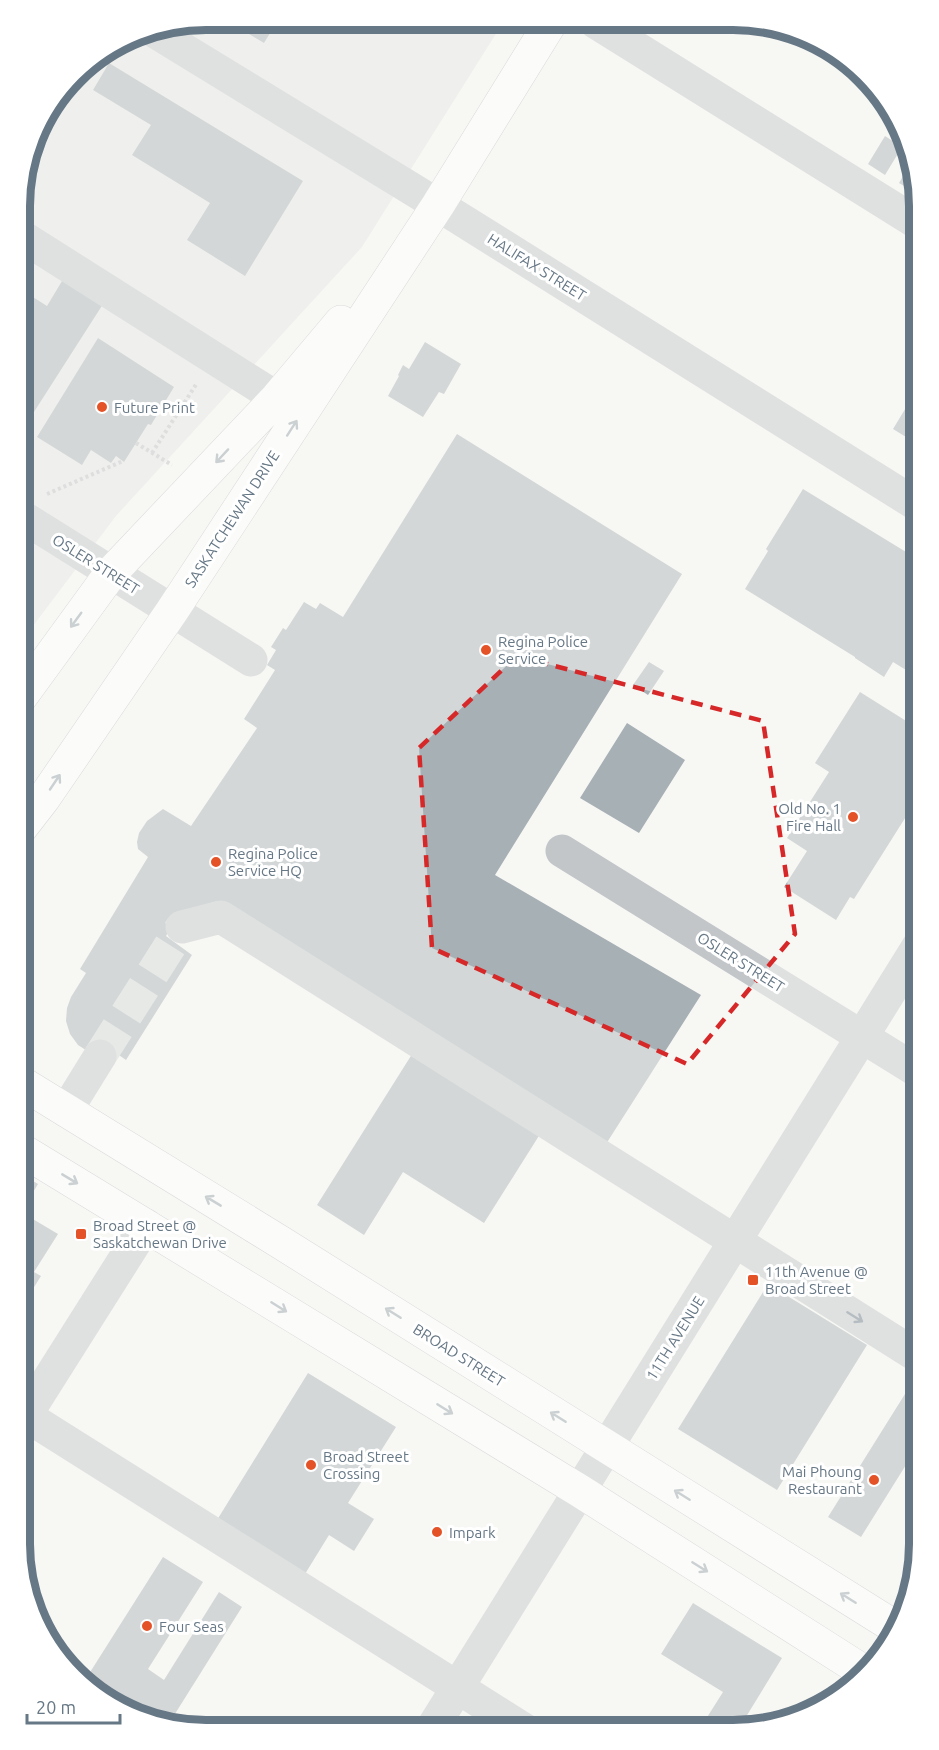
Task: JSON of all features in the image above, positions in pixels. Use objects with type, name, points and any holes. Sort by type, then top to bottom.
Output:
[{"type":"main road","name":"SASKATCHEWAN DRIVE","points":[[30,816],[172,611],[438,205],[546,30]]},
{"type":"main road","name":"SASKATCHEWAN DRIVE","points":[[30,684],[111,573],[277,398],[438,205]]},
{"type":"main road","name":"BROAD STREET","points":[[30,1088],[889,1624]]},
{"type":"main road","points":[[30,1155],[580,1491],[859,1668]]},
{"type":"street","points":[[608,30],[909,217]]},
{"type":"street","name":"HALIFAX STREET","points":[[161,36],[438,205],[909,500]]},
{"type":"street","points":[[30,242],[277,398]]},
{"type":"street","name":"OSLER STREET","points":[[31,506],[111,573],[251,660]]},
{"type":"street","name":"OSLER STREET","points":[[562,851],[909,1066]]},
{"type":"street","points":[[182,927],[221,916],[909,1351]]},
{"type":"street","name":"11TH AVENUE","points":[[437,1720],[909,961]]},
{"type":"street","points":[[66,1111],[100,1056]]},
{"type":"street","points":[[30,1402],[146,1225]]},
{"type":"street","points":[[30,1417],[509,1720]]},
{"type":"path","points":[[152,453],[213,357]]},
{"type":"path","points":[[136,443],[198,481]]},
{"type":"path","points":[[31,506],[123,461]]},
{"type":"highlighted area","points":[[517,656],[763,721],[795,934],[687,1064],[432,948],[419,748]]},
{"type":"shaded area","points":[[206,30],[498,30],[362,247],[116,516],[30,630],[30,206],[33,172],[39,149],[54,118],[74,90],[99,66],[118,54],[139,43],[172,33]]},
{"type":"building","points":[[243,30],[272,30],[264,43]]},
{"type":"building","points":[[109,63],[303,181],[245,276],[187,240],[210,203],[132,155],[151,125],[93,90]]},
{"type":"building","points":[[885,136],[898,144],[900,150],[885,175],[868,164]]},
{"type":"building","points":[[906,171],[908,188],[899,183]]},
{"type":"building","points":[[65,276],[105,301],[30,418],[30,295],[47,306]]},
{"type":"building","points":[[98,338],[174,387],[151,425],[148,424],[124,462],[116,456],[111,463],[91,450],[82,465],[37,437]]},
{"type":"building","points":[[425,342],[461,364],[444,394],[439,392],[423,417],[388,396],[403,365],[409,369]]},
{"type":"building","points":[[909,403],[909,439],[893,429]]},
{"type":"building","points":[[457,434],[682,574],[495,875],[701,995],[606,1144],[218,901],[180,912],[166,936],[192,955],[126,1060],[113,1051],[92,1054],[78,1045],[70,1034],[66,1021],[71,997],[86,973],[80,969],[148,857],[138,849],[139,833],[147,821],[163,809],[191,826],[257,728],[244,719],[275,670],[267,665],[276,650],[271,647],[283,628],[286,630],[304,602],[316,609],[320,603],[343,617]]},
{"type":"building","points":[[803,489],[909,554],[909,672],[893,662],[884,677],[745,589],[768,551],[766,549]]},
{"type":"building","points":[[649,662],[664,671],[648,695],[633,685]]},
{"type":"building","name":"Old No. 1 Fire Hall","points":[[860,692],[909,723],[907,731],[909,732],[909,812],[854,899],[850,897],[836,920],[784,887],[807,851],[787,838],[829,772],[815,763]]},
{"type":"building","points":[[627,723],[685,760],[639,833],[580,798]]},
{"type":"building","points":[[414,1051],[542,1131],[484,1223],[403,1172],[364,1235],[317,1205]]},
{"type":"building","points":[[30,1179],[38,1184],[30,1197]]},
{"type":"building","points":[[30,1217],[58,1234],[34,1272],[41,1276],[31,1292]]},
{"type":"building","points":[[768,1284],[867,1345],[777,1490],[678,1429]]},
{"type":"building","name":"Broad Street Crossing","points":[[308,1373],[396,1427],[348,1503],[374,1519],[354,1551],[329,1535],[305,1574],[217,1520]]},
{"type":"building","name":"Mai Phoung Restaurant","points":[[909,1388],[909,1460],[861,1537],[828,1517]]},
{"type":"building","name":"Four Seas","points":[[163,1557],[203,1582],[148,1669],[164,1680],[219,1592],[242,1607],[173,1716],[139,1707],[99,1684],[89,1675]]},
{"type":"building","points":[[693,1603],[782,1658],[744,1720],[705,1720],[723,1692],[661,1654]]},
{"type":"tunnel","points":[[100,1056],[182,927]]},
{"type":"place","name":"Future Print","points":[[102,407]]},
{"type":"place","name":"Regina Police Service","points":[[486,650]]},
{"type":"place","name":"Old No. 1 Fire Hall","points":[[853,817]]},
{"type":"place","name":"Regina Police Service HQ","points":[[216,862]]},
{"type":"place","name":"Broad Street @ Saskatchewan Drive","points":[[81,1234]]},
{"type":"place","name":"11th Avenue @ Broad Street","points":[[753,1280]]},
{"type":"place","name":"Broad Street Crossing","points":[[311,1465]]},
{"type":"place","name":"Mai Phoung Restaurant","points":[[874,1480]]},
{"type":"place","name":"Impark","points":[[437,1532]]},
{"type":"place","name":"Four Seas","points":[[147,1626]]}]
